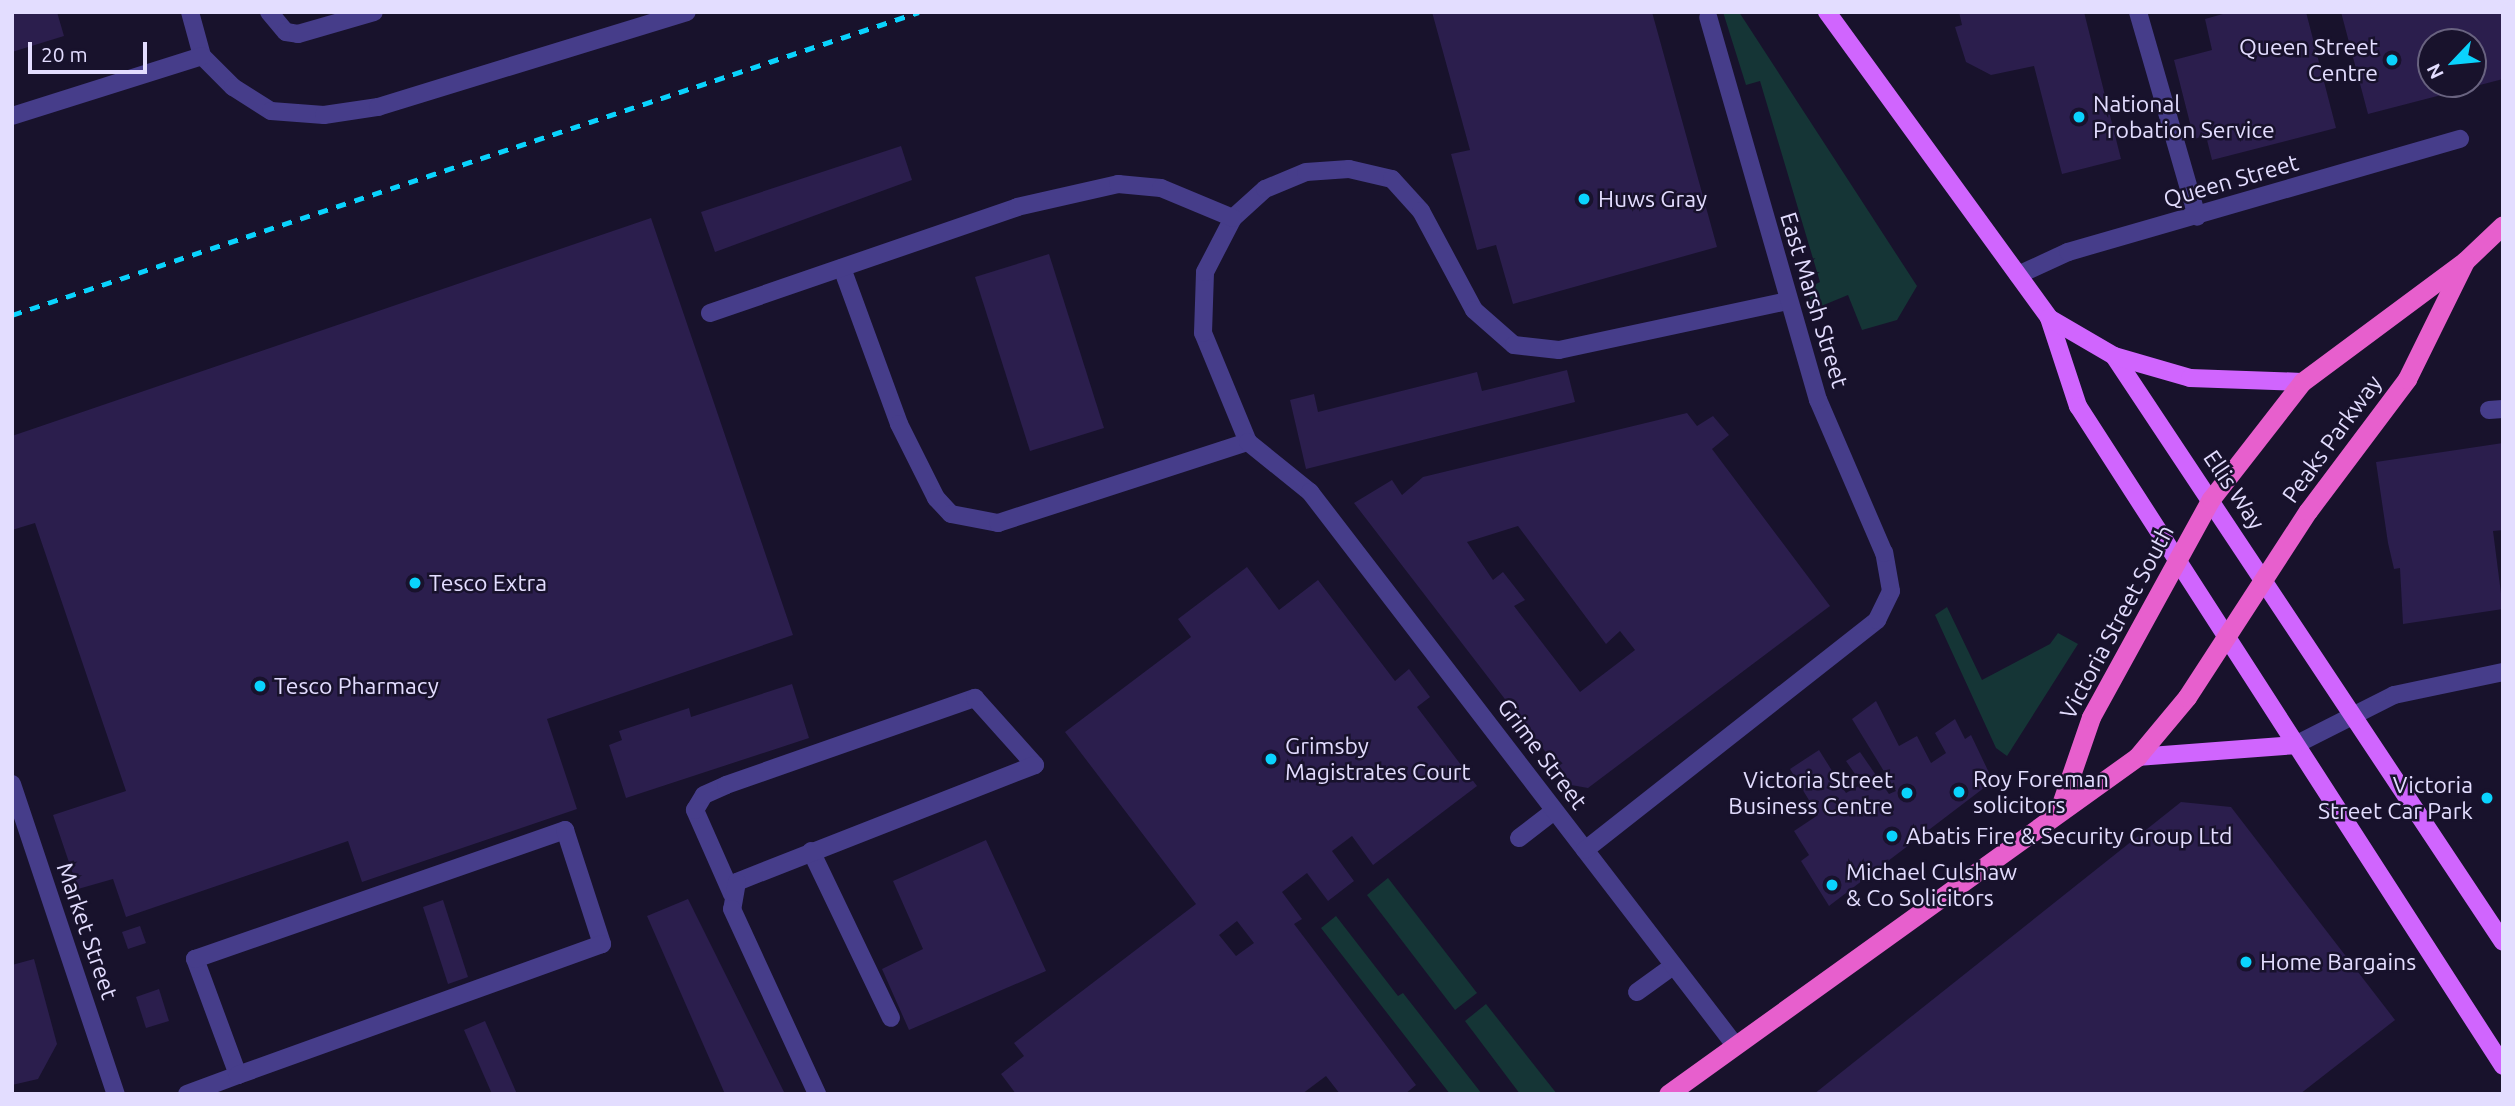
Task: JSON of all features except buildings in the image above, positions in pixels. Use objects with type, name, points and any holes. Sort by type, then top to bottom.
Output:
[{"type":"highway","name":"Peaks Parkway","points":[[2211,499],[2302,382],[2465,261],[2503,225]]},
{"type":"highway","name":"Peaks Parkway","points":[[2226,639],[2308,511],[2407,379],[2465,261]]},
{"type":"highway","name":"Victoria Street South","points":[[2059,810],[2091,717],[2175,559],[2211,499]]},
{"type":"highway","points":[[1668,1094],[2059,810],[2137,757],[2226,639]]},
{"type":"main road","name":"Ellis Way","points":[[1827,12],[2049,318],[2078,406],[2503,1066]]},
{"type":"main road","name":"Ellis Way","points":[[2049,318],[2114,356],[2355,714],[2503,942]]},
{"type":"main road","points":[[2114,356],[2190,378],[2302,382]]},
{"type":"main road","points":[[2137,757],[2295,745]]},
{"type":"street","points":[[190,12],[202,56],[233,87],[271,111],[324,115],[378,107],[687,12]]},
{"type":"street","points":[[269,12],[286,32],[298,34],[374,12]]},
{"type":"street","points":[[2138,12],[2197,217]]},
{"type":"street","name":"East Marsh Street","points":[[1585,850],[1877,620],[1891,591],[1884,553],[1818,400],[1707,16]]},
{"type":"street","points":[[12,116],[202,56]]},
{"type":"street","name":"Queen Street","points":[[2018,275],[2068,252],[2197,217],[2460,139]]},
{"type":"street","points":[[842,268],[899,424],[936,498],[951,514],[998,523],[1248,442],[1213,362],[1202,313],[1205,272],[1233,218],[1265,189],[1306,172],[1349,169],[1392,179],[1421,211],[1474,310],[1497,335],[1532,350],[1559,350],[1788,301]]},
{"type":"street","points":[[710,313],[1017,207],[1118,184],[1161,188],[1233,218]]},
{"type":"street","name":"Grime Street","points":[[1248,442],[1310,492],[1735,1045]]},
{"type":"street","points":[[2295,745],[2355,714],[2444,680],[2503,671]]},
{"type":"street","points":[[732,894],[697,825],[695,810],[715,790],[975,698],[1035,765],[757,871],[737,882],[732,894],[732,909],[817,1094]]},
{"type":"street","name":"Market Street","points":[[12,784],[116,1094]]},
{"type":"street","points":[[1519,838],[1554,811]]},
{"type":"street","points":[[187,1094],[602,944],[565,830],[195,959],[238,1075]]},
{"type":"street","points":[[811,851],[891,1018]]},
{"type":"street","points":[[1637,992],[1673,966]]},
{"type":"green space","points":[[1723,12],[1739,12],[1917,286],[1897,320],[1862,330],[1848,295],[1814,309],[1806,289],[1820,282],[1760,81],[1746,85]]},
{"type":"green space","points":[[1947,607],[1982,680],[2050,644],[2058,633],[2078,644],[2007,756],[1996,748],[1935,615]]},
{"type":"green space","points":[[1388,878],[1477,993],[1455,1010],[1367,895]]},
{"type":"green space","points":[[1336,916],[1398,996],[1403,993],[1482,1094],[1450,1094],[1321,928]]},
{"type":"green space","points":[[1486,1004],[1557,1094],[1520,1094],[1465,1021]]},
{"type":"railway","points":[[12,315],[919,12]]},
{"type":"place","name":"Queen Street Centre","points":[[2392,60]]},
{"type":"place","name":"National Probation Service","points":[[2079,117]]},
{"type":"place","name":"Huws Gray","points":[[1584,199]]},
{"type":"place","name":"Tesco Extra","points":[[415,583]]},
{"type":"place","name":"Tesco Pharmacy","points":[[260,686]]},
{"type":"place","name":"Grimsby Magistrates Court","points":[[1271,759]]},
{"type":"place","name":"Roy Foreman solicitors","points":[[1959,792]]},
{"type":"place","name":"Victoria Street Business Centre","points":[[1907,793]]},
{"type":"place","name":"Victoria Street Car Park","points":[[2487,798]]},
{"type":"place","name":"Abatis Fire & Security Group Ltd","points":[[1892,836]]},
{"type":"place","name":"Michael Culshaw & Co Solicitors","points":[[1832,885]]},
{"type":"place","name":"Home Bargains","points":[[2246,962]]}]
